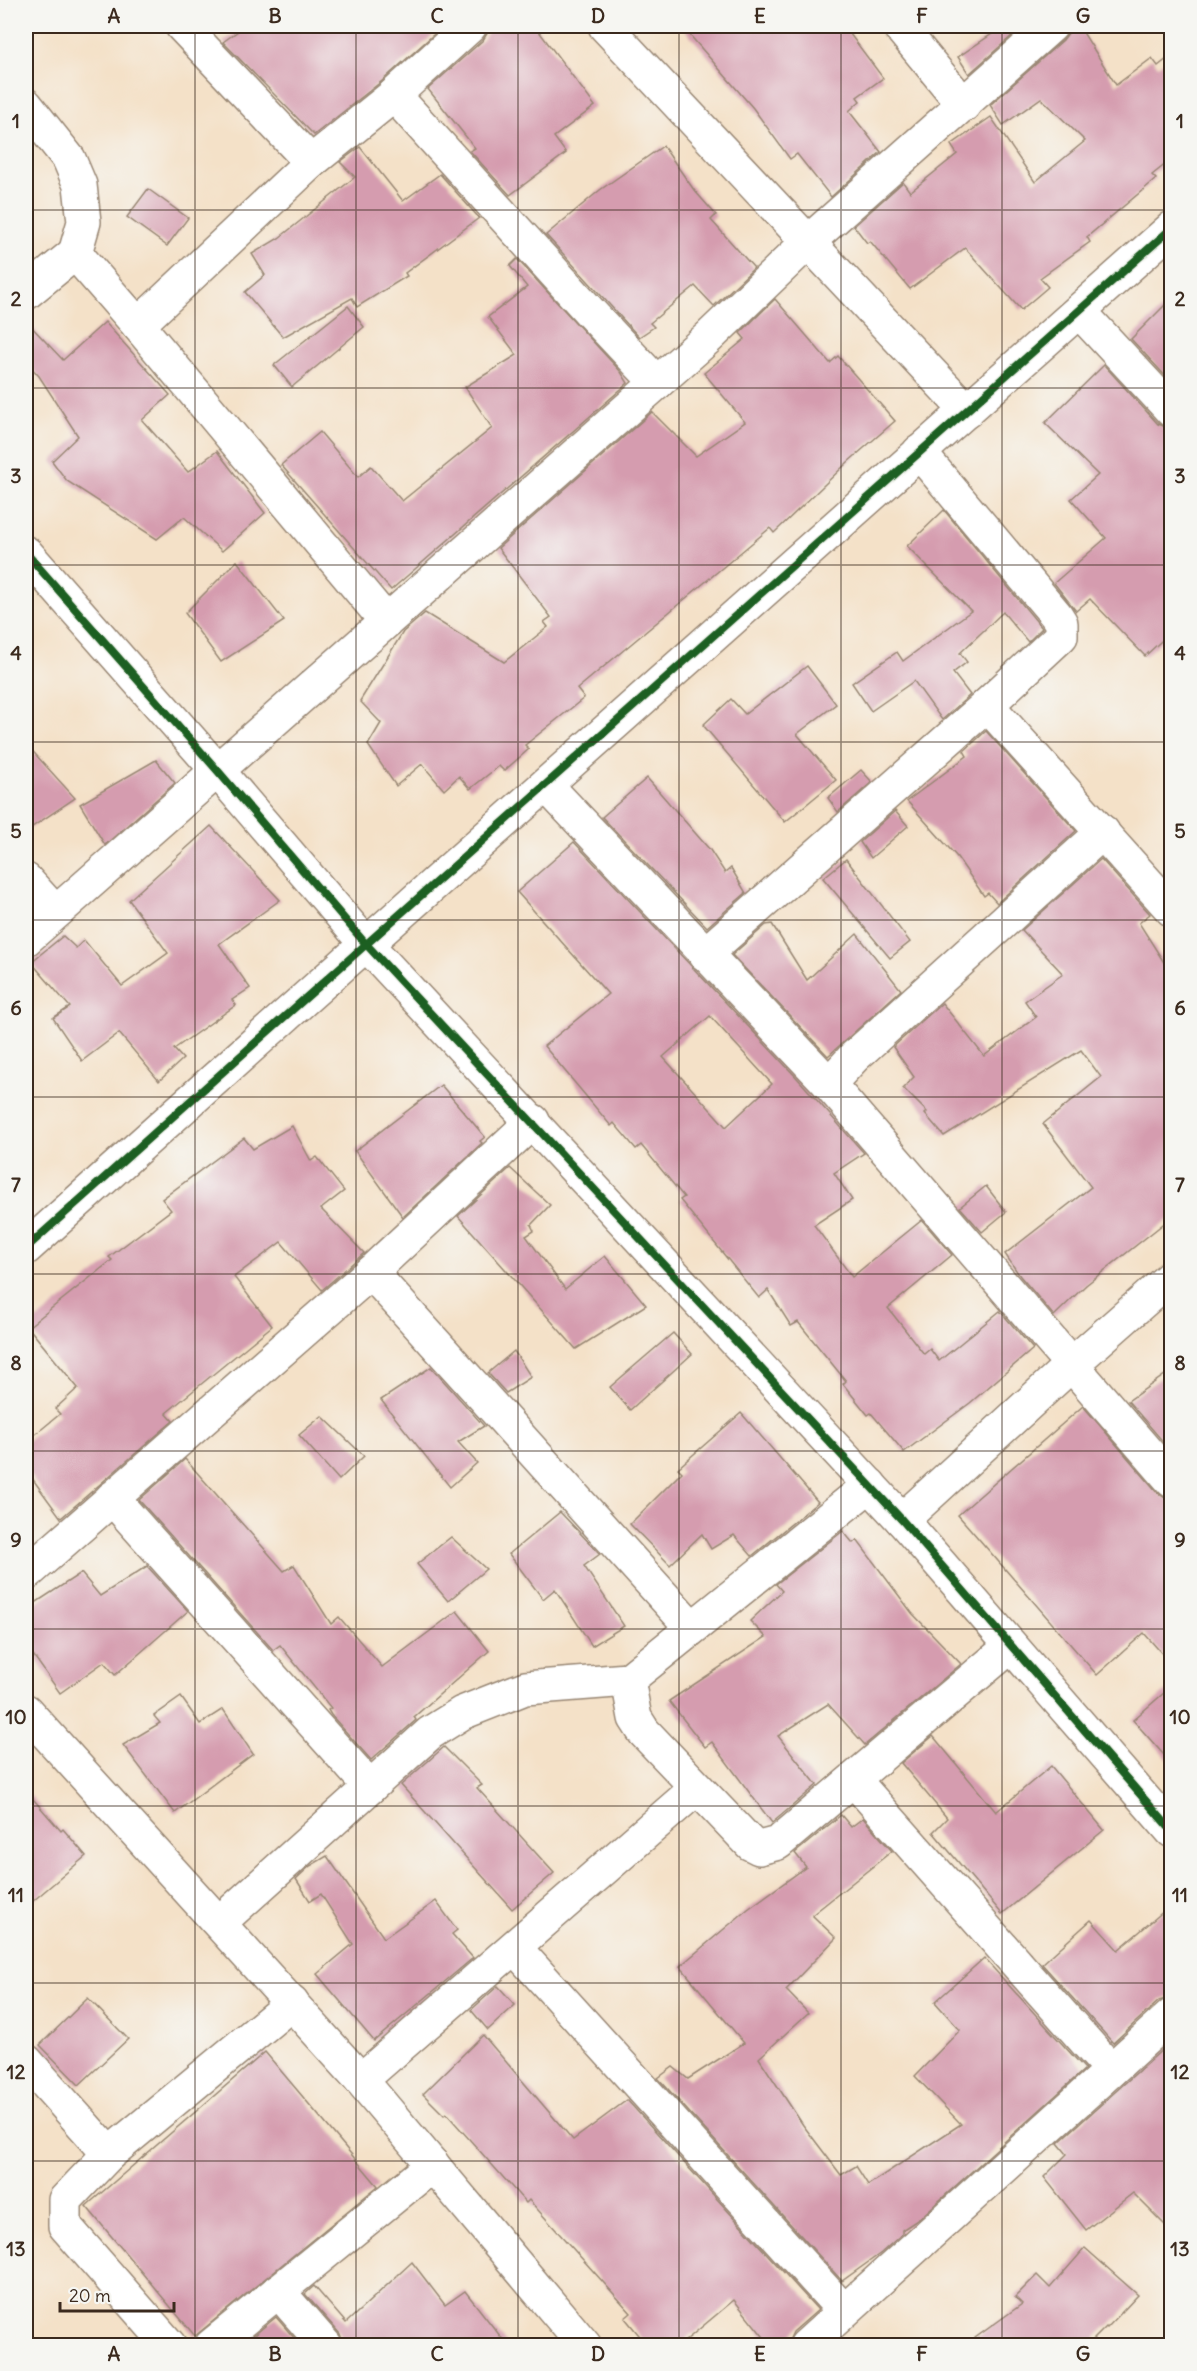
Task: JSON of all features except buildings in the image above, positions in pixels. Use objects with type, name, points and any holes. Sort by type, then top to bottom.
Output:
[{"type":"street","points":[[182,26],[311,162]]},
{"type":"street","points":[[138,325],[311,162],[394,94],[470,26]]},
{"type":"street","points":[[605,26],[967,411]]},
{"type":"street","points":[[899,26],[964,105]]},
{"type":"street","points":[[26,939],[709,337],[809,241],[1051,26]]},
{"type":"street","points":[[394,94],[590,312],[657,382]]},
{"type":"street","points":[[26,105],[69,159],[80,185],[84,222],[75,253],[26,293]]},
{"type":"street","points":[[26,1248],[365,943],[1172,228]]},
{"type":"street","points":[[75,253],[386,621]]},
{"type":"street","points":[[1079,311],[1172,411]]},
{"type":"street","points":[[705,954],[987,705],[1060,636],[1061,623],[1056,615],[919,452]]},
{"type":"street","points":[[26,553],[365,943],[902,1520],[1172,1831]]},
{"type":"street","points":[[987,705],[1172,910]]},
{"type":"street","points":[[546,785],[829,1084],[1172,1481]]},
{"type":"street","points":[[829,1084],[854,1057],[1103,832]]},
{"type":"street","points":[[26,880],[55,912]]},
{"type":"street","points":[[26,1574],[370,1272],[533,1121]]},
{"type":"street","points":[[370,1272],[692,1628]]},
{"type":"street","points":[[902,1520],[1172,1276]]},
{"type":"street","points":[[219,1923],[430,1733],[462,1713],[525,1688],[628,1680],[870,1485]]},
{"type":"street","points":[[112,1498],[370,1786]]},
{"type":"street","points":[[628,1680],[635,1718],[644,1732],[751,1844],[759,1848],[778,1843],[1011,1646]]},
{"type":"street","points":[[26,1711],[361,2080],[585,2346]]},
{"type":"street","points":[[854,1780],[1111,2070]]},
{"type":"street","points":[[361,2080],[697,1788]]},
{"type":"street","points":[[515,1948],[844,2311]]},
{"type":"street","points":[[170,2346],[65,2226],[65,2200],[109,2154],[291,2003]]},
{"type":"street","points":[[806,2346],[1172,2015]]},
{"type":"street","points":[[32,2081],[109,2154]]},
{"type":"street","points":[[211,2346],[433,2165]]},
{"type":"street","points":[[278,2291],[326,2346]]},
{"type":"cycle path","points":[[26,1248],[1172,228]]},
{"type":"cycle path","points":[[26,553],[365,943],[902,1520],[1172,1831]]}]
